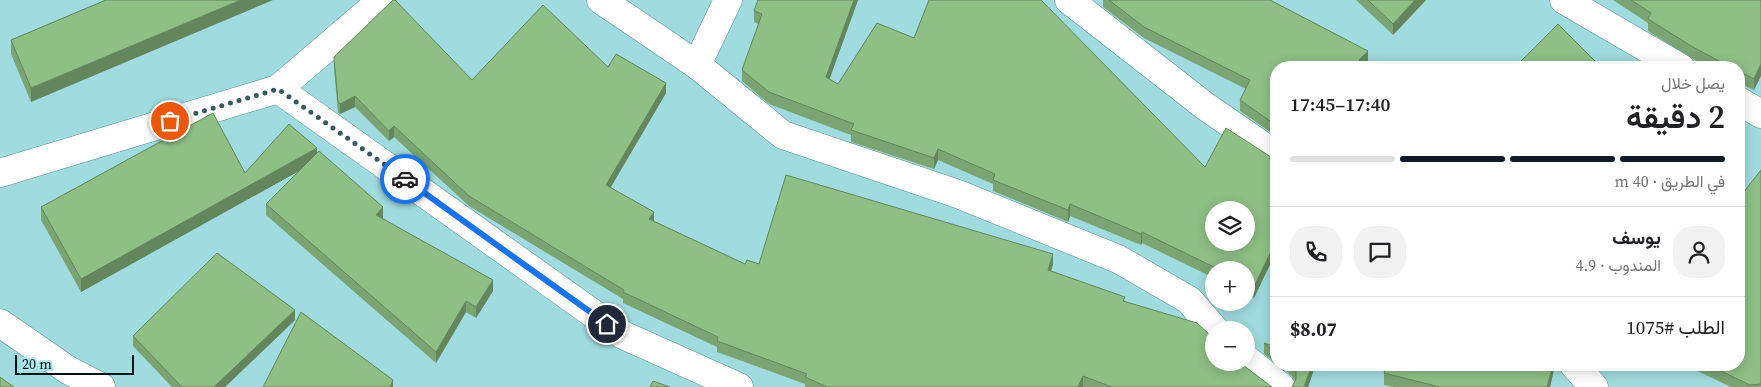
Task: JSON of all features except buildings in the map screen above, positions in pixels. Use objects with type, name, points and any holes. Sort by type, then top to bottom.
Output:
[{"type":"street","points":[[0,173],[278,89],[382,0]]},
{"type":"street","points":[[601,0],[696,65],[783,135],[958,194],[1118,259],[1189,300],[1207,321]]},
{"type":"street","points":[[696,65],[728,0]]},
{"type":"street","points":[[1068,0],[1205,106],[1270,151]]},
{"type":"street","points":[[1564,0],[1670,61]]},
{"type":"street","points":[[278,89],[623,335],[739,387]]},
{"type":"street","points":[[1745,105],[1761,114]]},
{"type":"street","points":[[0,323],[68,370],[101,387]]},
{"type":"street","points":[[1255,366],[1281,387]]},
{"type":"street","points":[[1579,371],[1594,387]]},
{"type":"way so far","points":[[170,121],[278,89],[405,179]]},
{"type":"route","points":[[405,179],[607,324]]}]
